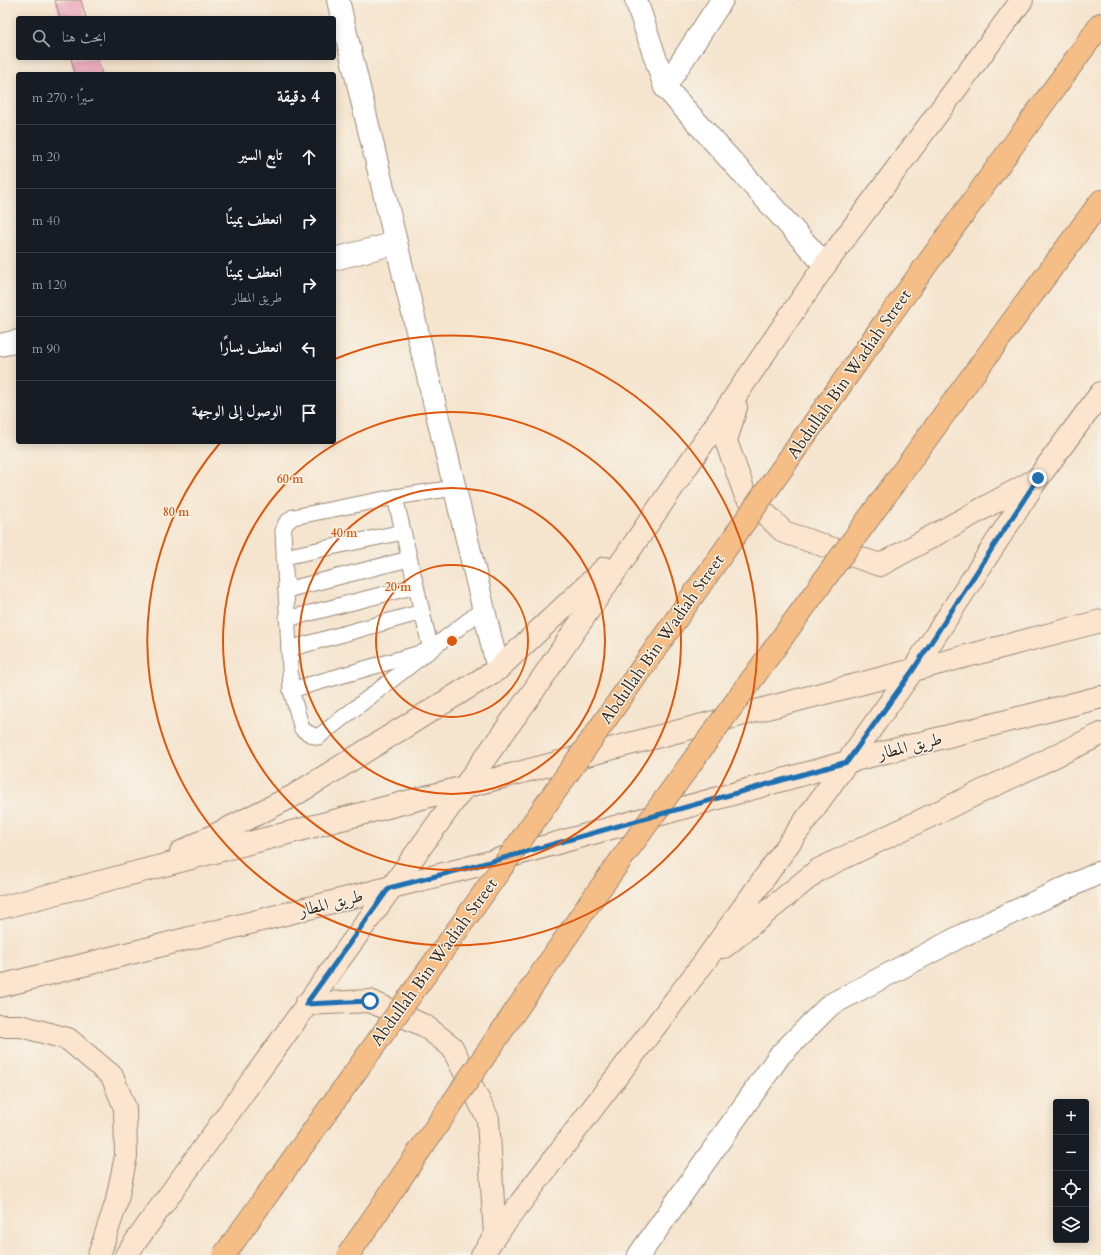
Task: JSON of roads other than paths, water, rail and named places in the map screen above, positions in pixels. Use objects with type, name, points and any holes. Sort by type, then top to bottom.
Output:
[{"type":"highway","name":"Abdullah Bin Wadiah Street","points":[[224,1255],[481,897],[885,322],[1101,24]]},
{"type":"highway","points":[[348,1255],[591,901],[964,387],[1101,201]]},
{"type":"main road","points":[[126,1255],[389,888],[532,692],[825,265],[1022,0]]},
{"type":"main road","points":[[741,389],[726,441],[745,494],[784,532],[880,565],[1038,478]]},
{"type":"main road","points":[[482,1255],[702,965],[913,670],[1038,478],[1101,393]]},
{"type":"main road","points":[[142,872],[293,796],[498,669],[636,540]]},
{"type":"main road","points":[[0,908],[462,789],[1101,621]]},
{"type":"main road","name":"طريق المطار","points":[[0,986],[475,866],[847,762],[1101,697]]},
{"type":"main road","points":[[702,965],[818,870],[1101,734]]},
{"type":"main road","points":[[306,1004],[370,1001],[426,1026],[452,1047],[488,1118],[495,1236]]},
{"type":"main road","points":[[0,1026],[21,1026],[68,1039],[112,1076],[125,1108],[126,1156],[116,1204],[99,1255]]},
{"type":"street","points":[[338,0],[498,669]]},
{"type":"street","points":[[636,0],[665,87],[825,265]]},
{"type":"street","points":[[665,87],[722,0]]},
{"type":"street","points":[[336,258],[396,243]]},
{"type":"street","points":[[0,345],[16,341]]},
{"type":"street","points":[[639,1255],[780,1055],[830,1005],[963,934],[1101,872]]},
{"type":"lane","points":[[454,488],[395,497],[293,517],[286,522],[283,531],[291,690],[302,729],[318,737],[484,609]]},
{"type":"lane","points":[[395,497],[431,650]]},
{"type":"lane","points":[[284,557],[403,532]]},
{"type":"lane","points":[[286,590],[409,559]]},
{"type":"lane","points":[[287,618],[416,586]]},
{"type":"lane","points":[[289,649],[422,612]]},
{"type":"lane","points":[[291,690],[431,650]]}]
